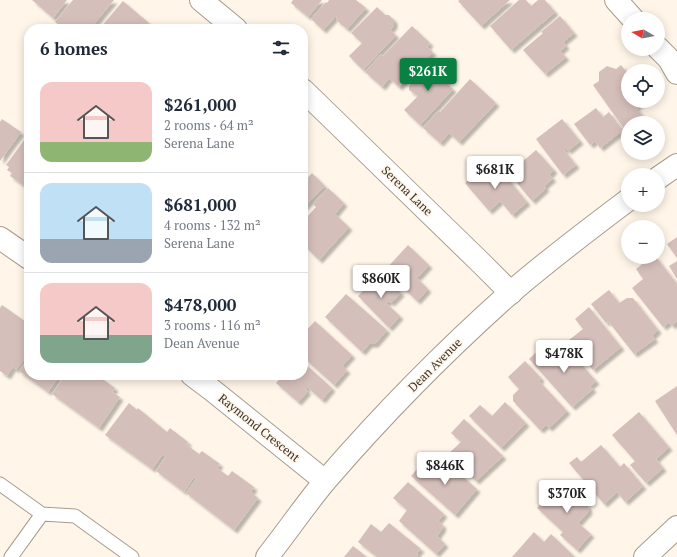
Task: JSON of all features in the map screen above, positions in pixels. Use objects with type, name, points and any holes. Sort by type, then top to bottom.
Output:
[{"type":"street","points":[[201,0],[230,24]]},
{"type":"street","points":[[616,0],[627,12]]},
{"type":"street","points":[[665,56],[677,73]]},
{"type":"street","name":"Serena Lane","points":[[308,95],[511,293]]},
{"type":"street","points":[[665,173],[677,164]]},
{"type":"street","name":"Dean Avenue","points":[[267,557],[325,481],[433,366],[511,293],[560,252],[621,205]]},
{"type":"street","points":[[0,238],[24,255]]},
{"type":"street","name":"Raymond Crescent","points":[[199,380],[325,481]]},
{"type":"street","points":[[645,557],[677,527]]},
{"type":"lane","points":[[0,484],[42,514],[75,516],[132,557]]},
{"type":"lane","points":[[11,557],[42,514]]},
{"type":"building","points":[[32,0],[67,0],[53,18]]},
{"type":"building","points":[[73,0],[114,0],[94,24],[58,24],[55,22]]},
{"type":"building","points":[[293,0],[322,0],[308,17],[291,3]]},
{"type":"building","points":[[329,0],[356,0],[366,8],[347,29],[336,20],[336,16],[323,30],[311,19]]},
{"type":"building","points":[[510,0],[481,26],[458,1]]},
{"type":"building","points":[[519,0],[526,0],[531,6],[538,0],[545,0],[555,12],[511,50],[490,26]]},
{"type":"building","points":[[123,1],[149,23],[148,24],[103,24]]},
{"type":"building","points":[[377,7],[385,15],[389,15],[394,20],[394,25],[390,30],[396,35],[363,70],[349,56],[362,43],[351,33]]},
{"type":"building","points":[[560,16],[574,33],[563,42],[566,46],[560,51],[566,57],[545,74],[523,50]]},
{"type":"building","points":[[412,26],[430,43],[427,47],[433,52],[399,87],[389,78],[382,87],[365,72],[381,54],[383,56]]},
{"type":"building","points":[[433,59],[451,76],[445,82],[453,89],[420,125],[404,110],[418,96],[409,90],[409,86]]},
{"type":"building","points":[[621,65],[621,108],[637,108],[642,116],[621,116],[621,124],[593,85],[599,81],[599,72],[607,66],[616,69]]},
{"type":"building","points":[[470,79],[496,103],[459,142],[449,133],[440,143],[423,128]]},
{"type":"building","points":[[596,108],[603,117],[609,112],[621,127],[621,132],[600,148],[595,141],[590,145],[574,124]]},
{"type":"building","points":[[2,119],[21,132],[0,161],[0,122]]},
{"type":"building","points":[[562,119],[580,141],[568,151],[566,148],[564,150],[576,165],[563,175],[536,139]]},
{"type":"building","points":[[24,140],[24,184],[10,176],[12,173],[7,170],[9,167],[6,165]]},
{"type":"building","points":[[536,150],[554,170],[549,175],[553,178],[544,186],[546,188],[532,201],[517,183],[523,177],[515,168]]},
{"type":"building","points":[[497,166],[527,202],[512,215],[500,201],[489,211],[465,183],[482,167],[486,167],[490,172]]},
{"type":"building","points":[[312,173],[325,186],[308,203],[308,177]]},
{"type":"building","points":[[328,188],[344,203],[335,214],[349,227],[319,260],[308,249],[308,216],[316,207],[313,204]]},
{"type":"building","points":[[677,237],[677,258],[667,244]]},
{"type":"building","points":[[408,245],[429,265],[418,277],[415,276],[428,289],[417,301],[385,270]]},
{"type":"building","points":[[677,261],[677,279],[669,266]]},
{"type":"building","points":[[642,264],[661,264],[677,284],[677,321],[672,326],[669,322],[663,327],[632,288],[643,279],[636,269]]},
{"type":"building","points":[[381,273],[401,293],[391,303],[389,301],[386,303],[400,316],[389,328],[358,296]]},
{"type":"building","points":[[609,290],[619,303],[627,298],[633,298],[658,330],[652,336],[655,339],[634,354],[608,321],[606,323],[591,304]]},
{"type":"building","points":[[346,294],[387,330],[375,344],[369,344],[362,352],[325,317]]},
{"type":"building","points":[[2,305],[24,320],[24,359],[16,370],[13,367],[7,376],[0,371],[0,308]]},
{"type":"building","points":[[589,307],[621,347],[593,370],[569,340],[583,329],[575,319]]},
{"type":"building","points":[[315,321],[352,355],[342,366],[347,370],[334,385],[308,362],[308,329]]},
{"type":"building","points":[[545,344],[556,356],[563,350],[570,352],[596,381],[590,386],[593,389],[572,407],[529,359]]},
{"type":"building","points":[[525,361],[541,378],[539,381],[567,411],[549,428],[546,425],[540,430],[513,401],[513,395],[519,389],[508,377]]},
{"type":"building","points":[[24,364],[24,375],[19,371]]},
{"type":"building","points":[[308,366],[332,388],[322,400],[307,387],[305,389],[308,391],[298,402],[276,383],[279,380],[308,380]]},
{"type":"building","points":[[31,380],[56,380],[48,392]]},
{"type":"building","points":[[62,380],[104,380],[115,388],[112,392],[120,397],[99,428],[52,394]]},
{"type":"building","points":[[677,386],[677,435],[655,401]]},
{"type":"building","points":[[505,402],[526,423],[501,448],[469,416],[480,405],[492,416]]},
{"type":"building","points":[[129,403],[137,410],[138,408],[167,432],[170,428],[188,442],[187,445],[199,454],[202,451],[220,464],[217,468],[228,476],[232,471],[254,487],[251,492],[258,498],[234,530],[186,493],[196,479],[194,477],[184,492],[156,471],[166,456],[163,454],[152,469],[105,435]]},
{"type":"building","points":[[639,412],[669,447],[656,459],[663,468],[646,483],[630,465],[635,461],[612,435]]},
{"type":"building","points":[[464,419],[503,456],[476,481],[448,454],[461,442],[451,433]]},
{"type":"building","points":[[601,445],[620,467],[624,463],[643,486],[625,502],[617,492],[604,504],[569,463],[577,457],[581,462]]},
{"type":"building","points":[[425,460],[440,473],[448,464],[477,489],[455,515],[411,476]]},
{"type":"building","points":[[408,482],[444,514],[438,521],[443,525],[437,536],[445,544],[436,554],[399,521],[407,510],[393,498]]},
{"type":"building","points":[[561,482],[588,506],[589,511],[578,523],[591,534],[577,550],[560,535],[563,532],[537,508]]},
{"type":"building","points":[[389,523],[421,549],[417,553],[418,557],[377,557],[358,542],[371,524],[381,532]]},
{"type":"building","points":[[534,532],[544,542],[551,534],[573,555],[571,557],[512,557]]},
{"type":"building","points":[[353,546],[367,557],[344,557]]}]
